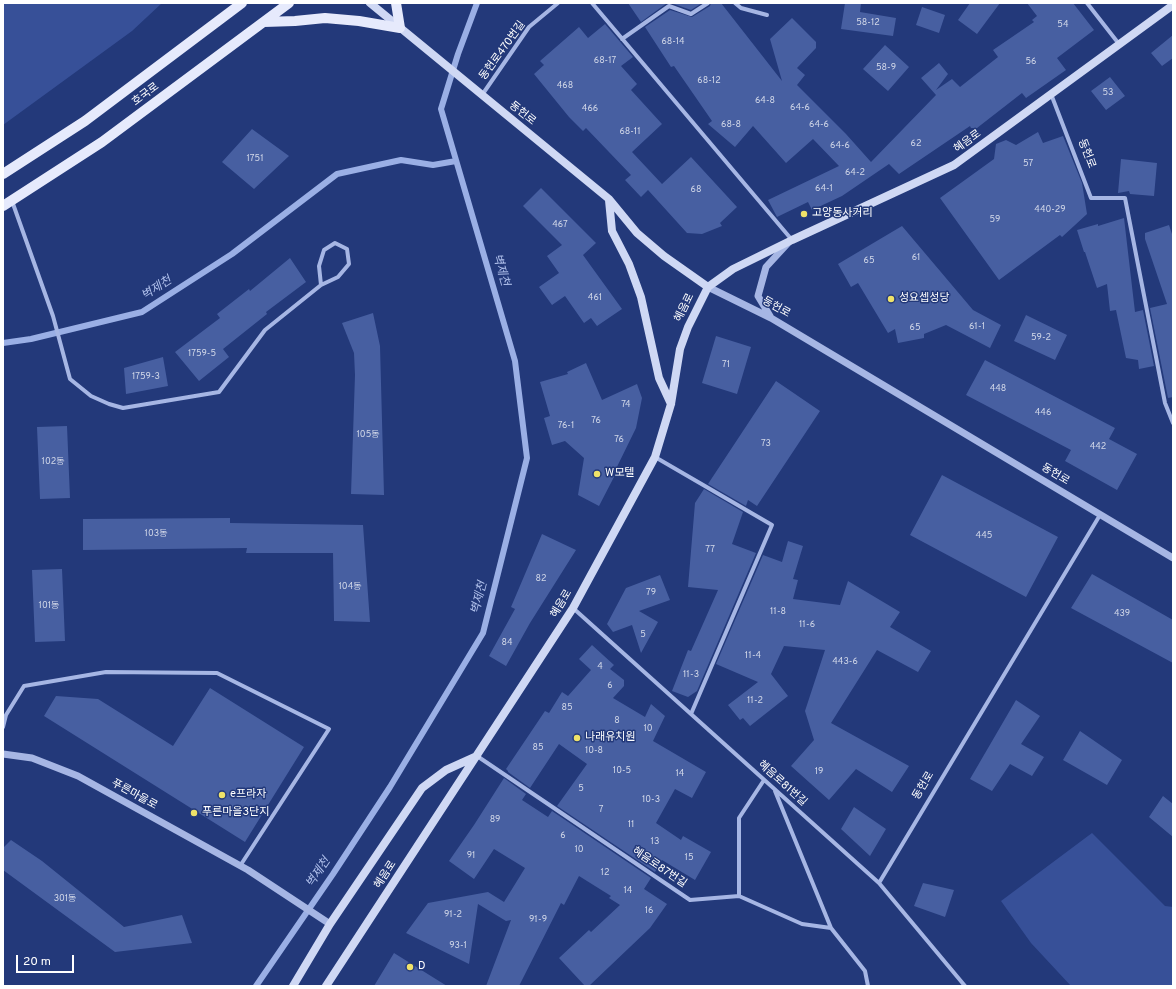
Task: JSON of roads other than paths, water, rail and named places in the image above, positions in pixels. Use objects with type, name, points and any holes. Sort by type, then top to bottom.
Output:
[{"type":"main road","name":"호국로","points":[[3,174],[85,121],[242,3]]},
{"type":"main road","name":"호국로","points":[[3,206],[102,142],[290,3]]},
{"type":"main road","points":[[370,3],[400,28]]},
{"type":"main road","points":[[396,3],[400,28]]},
{"type":"main road","name":"혜음로","points":[[326,986],[573,608],[655,457],[671,404],[680,349],[688,327],[708,287],[733,269],[954,165],[1173,5]]},
{"type":"main road","points":[[264,22],[325,18],[359,21],[400,28]]},
{"type":"main road","name":"동헌로","points":[[400,28],[609,200],[637,233],[664,256],[708,287]]},
{"type":"main road","points":[[609,200],[612,231],[629,264],[640,297],[659,378],[671,404]]},
{"type":"main road","points":[[294,986],[330,924],[422,788],[446,770],[477,756]]},
{"type":"street","name":"동헌로470번길","points":[[482,95],[529,27],[558,3]]},
{"type":"street","points":[[592,3],[792,240],[766,267],[758,296],[772,318]]},
{"type":"street","points":[[622,39],[668,6],[691,14],[708,3]]},
{"type":"street","points":[[735,3],[741,8],[767,15]]},
{"type":"street","points":[[1087,3],[1119,44]]},
{"type":"street","name":"동헌로","points":[[1052,94],[1091,198],[1125,198],[1165,402],[1173,423]]},
{"type":"street","points":[[12,200],[53,316],[64,362],[70,379],[91,396],[123,408],[219,392],[265,330],[321,285],[338,277],[349,264],[348,249],[335,243],[324,250],[319,266],[321,285]]},
{"type":"street","name":"동헌로","points":[[708,287],[772,318],[1173,558]]},
{"type":"street","points":[[655,457],[772,525],[691,714]]},
{"type":"street","name":"동헌로","points":[[879,883],[1100,515]]},
{"type":"street","name":"혜음로81번길","points":[[573,608],[879,883],[965,986]]},
{"type":"street","points":[[3,727],[6,715],[24,686],[106,672],[218,673],[329,729],[240,866]]},
{"type":"street","name":"푸른마을로","points":[[3,754],[32,758],[78,776],[248,870],[330,924]]},
{"type":"street","name":"혜음로87번길","points":[[477,756],[690,900],[739,896],[802,924],[831,928]]},
{"type":"street","points":[[739,896],[739,818],[764,780]]},
{"type":"street","points":[[774,789],[831,928],[865,971],[868,986]]},
{"type":"waterway","name":"벽제천","points":[[256,986],[333,874],[390,787],[483,633],[527,458],[515,361],[441,109],[458,54],[477,3]]},
{"type":"waterway","name":"벽제천","points":[[3,343],[31,339],[142,312],[232,254],[337,174],[401,160],[433,165],[456,161]]},
{"type":"place","name":"고양동사거리","points":[[804,214]]},
{"type":"place","name":"성요셉성당","points":[[891,299]]},
{"type":"place","name":"W모텔","points":[[597,474]]},
{"type":"place","name":"나래유치원","points":[[577,738]]},
{"type":"place","name":"e프라자","points":[[222,795]]},
{"type":"place","name":"푸른마을3단지","points":[[194,813]]},
{"type":"place","name":"D","points":[[410,967]]}]
